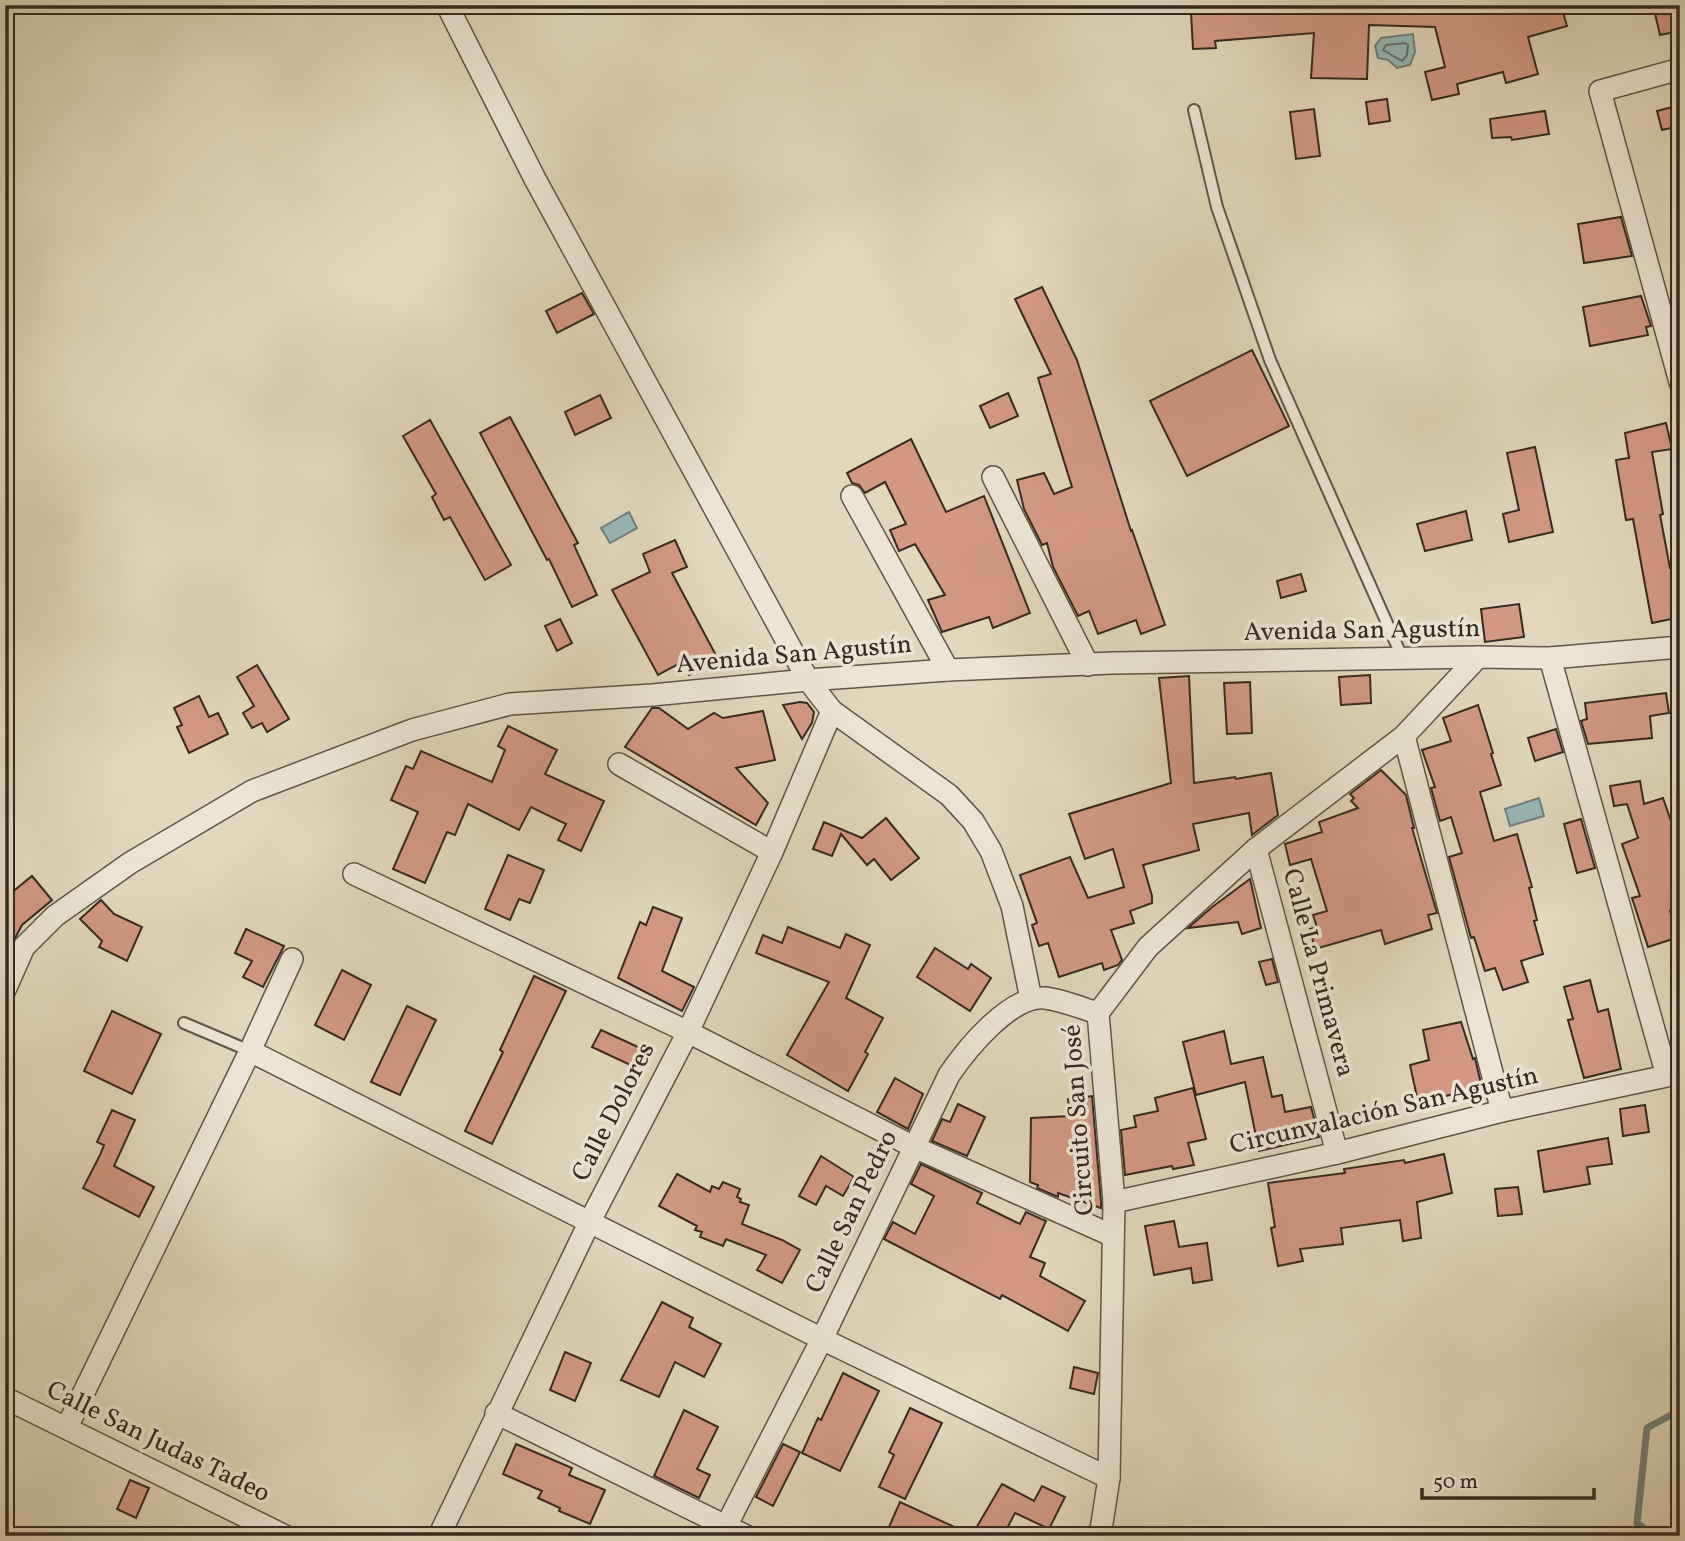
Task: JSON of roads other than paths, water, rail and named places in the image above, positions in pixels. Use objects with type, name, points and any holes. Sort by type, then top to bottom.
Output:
[{"type":"street","points":[[447,5],[535,179],[808,680],[832,711],[949,794],[973,821],[991,851],[1012,906],[1031,999],[1045,998],[1098,1013]]},
{"type":"street","points":[[1680,69],[1600,91],[1680,382]]},
{"type":"street","points":[[993,477],[1088,664]]},
{"type":"street","points":[[852,496],[948,670]]},
{"type":"street","name":"Avenida San Agustín","points":[[5,990],[24,947],[55,916],[130,863],[251,791],[412,730],[510,704],[948,670],[1088,664],[1550,658],[1679,649]]},
{"type":"street","name":"Circuito San José","points":[[1100,1536],[1109,1478],[1114,1202],[1098,1013],[1148,947],[1256,849],[1404,736],[1478,657]]},
{"type":"street","name":"Circunvalación San Agustín","points":[[1114,1202],[1337,1153],[1502,1111],[1667,1076],[1550,658]]},
{"type":"street","name":"Calle Dolores","points":[[439,1536],[590,1221],[688,1031],[772,852],[832,711]]},
{"type":"street","points":[[1404,736],[1502,1111]]},
{"type":"street","points":[[619,764],[772,852]]},
{"type":"street","name":"Calle La Primavera","points":[[1256,849],[1337,1153]]},
{"type":"street","points":[[354,874],[688,1031],[914,1147],[1113,1236]]},
{"type":"street","points":[[67,1427],[292,959]]},
{"type":"street","name":"Calle San Pedro","points":[[724,1531],[822,1339],[949,1075],[968,1047],[1010,1011],[1031,999]]},
{"type":"street","points":[[250,1051],[822,1339],[1109,1478]]},
{"type":"street","name":"Calle San Judas Tadeo","points":[[5,1398],[285,1536]]},
{"type":"street","points":[[496,1413],[724,1531],[746,1536]]},
{"type":"lane","points":[[1194,110],[1217,207],[1270,360],[1404,659]]},
{"type":"lane","points":[[184,1023],[250,1051]]},
{"type":"water","points":[[1413,34],[1415,52],[1410,65],[1397,68],[1388,60],[1378,58],[1375,46],[1381,38]]},
{"type":"water","points":[[629,512],[637,528],[610,543],[601,528]]},
{"type":"water","points":[[1539,798],[1544,816],[1510,826],[1505,809]]},
{"type":"waterway","points":[[1655,1536],[1637,1523],[1647,1428],[1680,1410]]}]
